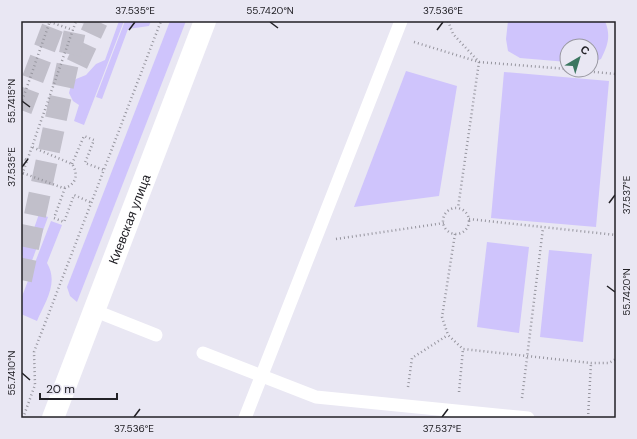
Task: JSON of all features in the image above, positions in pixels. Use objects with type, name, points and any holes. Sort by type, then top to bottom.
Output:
[{"type":"street","name":"Киевская улица","points":[[53,418],[93,310],[206,21]]},
{"type":"lane","points":[[245,418],[401,21]]},
{"type":"lane","points":[[93,310],[156,335]]},
{"type":"lane","points":[[202,353],[316,397],[524,418]]},
{"type":"path","points":[[21,104],[50,21],[73,30]]},
{"type":"path","points":[[21,178],[76,21]]},
{"type":"path","points":[[23,418],[35,385],[34,352],[161,21]]},
{"type":"path","points":[[448,21],[453,34],[479,62]]},
{"type":"path","points":[[394,37],[479,62],[559,68]]},
{"type":"path","points":[[458,208],[479,62]]},
{"type":"path","points":[[599,72],[616,74]]},
{"type":"path","points":[[72,164],[84,136],[94,140],[85,163],[104,170]]},
{"type":"path","points":[[32,147],[72,164],[76,169],[76,179],[73,184],[65,188],[54,218],[64,222],[74,195],[92,203]]},
{"type":"path","points":[[21,158],[27,160]]},
{"type":"path","points":[[23,173],[65,188]]},
{"type":"path","points":[[458,208],[463,210],[469,219],[466,230],[461,234],[455,234],[446,229],[444,223],[447,212],[458,208]]},
{"type":"path","points":[[469,219],[616,235]]},
{"type":"path","points":[[314,243],[444,223]]},
{"type":"path","points":[[524,418],[527,355],[543,228]]},
{"type":"path","points":[[455,234],[442,317],[448,335],[463,349],[527,355],[591,364],[609,363],[616,358]]},
{"type":"path","points":[[405,406],[412,358],[448,335]]},
{"type":"path","points":[[457,411],[463,349]]},
{"type":"path","points":[[588,418],[591,364]]},
{"type":"shaded area","points":[[119,21],[124,21],[84,125],[74,121],[79,105],[73,101],[69,93],[71,85],[76,79],[86,75],[96,64],[105,60]]},
{"type":"shaded area","points":[[125,21],[151,21],[149,26],[128,29],[102,99],[96,97]]},
{"type":"shaded area","points":[[170,21],[186,21],[77,302],[70,296],[67,287]]},
{"type":"shaded area","points":[[508,21],[605,21],[608,31],[607,45],[601,59],[599,60],[599,38],[559,38],[559,61],[520,58],[508,51],[506,39]]},
{"type":"shaded area","points":[[406,71],[457,86],[439,196],[354,207]]},
{"type":"shaded area","points":[[504,72],[559,77],[559,78],[609,81],[596,227],[491,218]]},
{"type":"shaded area","points":[[39,214],[48,217],[26,277],[21,275],[21,261],[23,256],[21,254],[21,232],[32,234]]},
{"type":"shaded area","points":[[51,221],[62,225],[47,263],[52,278],[50,292],[37,321],[21,314],[21,299]]},
{"type":"shaded area","points":[[487,242],[529,247],[519,333],[477,327]]},
{"type":"shaded area","points":[[549,250],[592,254],[583,342],[540,337]]},
{"type":"tunnel","points":[[21,110],[55,21]]},
{"type":"tunnel","points":[[21,280],[77,21]]},
{"type":"tunnel","points":[[77,64],[97,21]]}]
